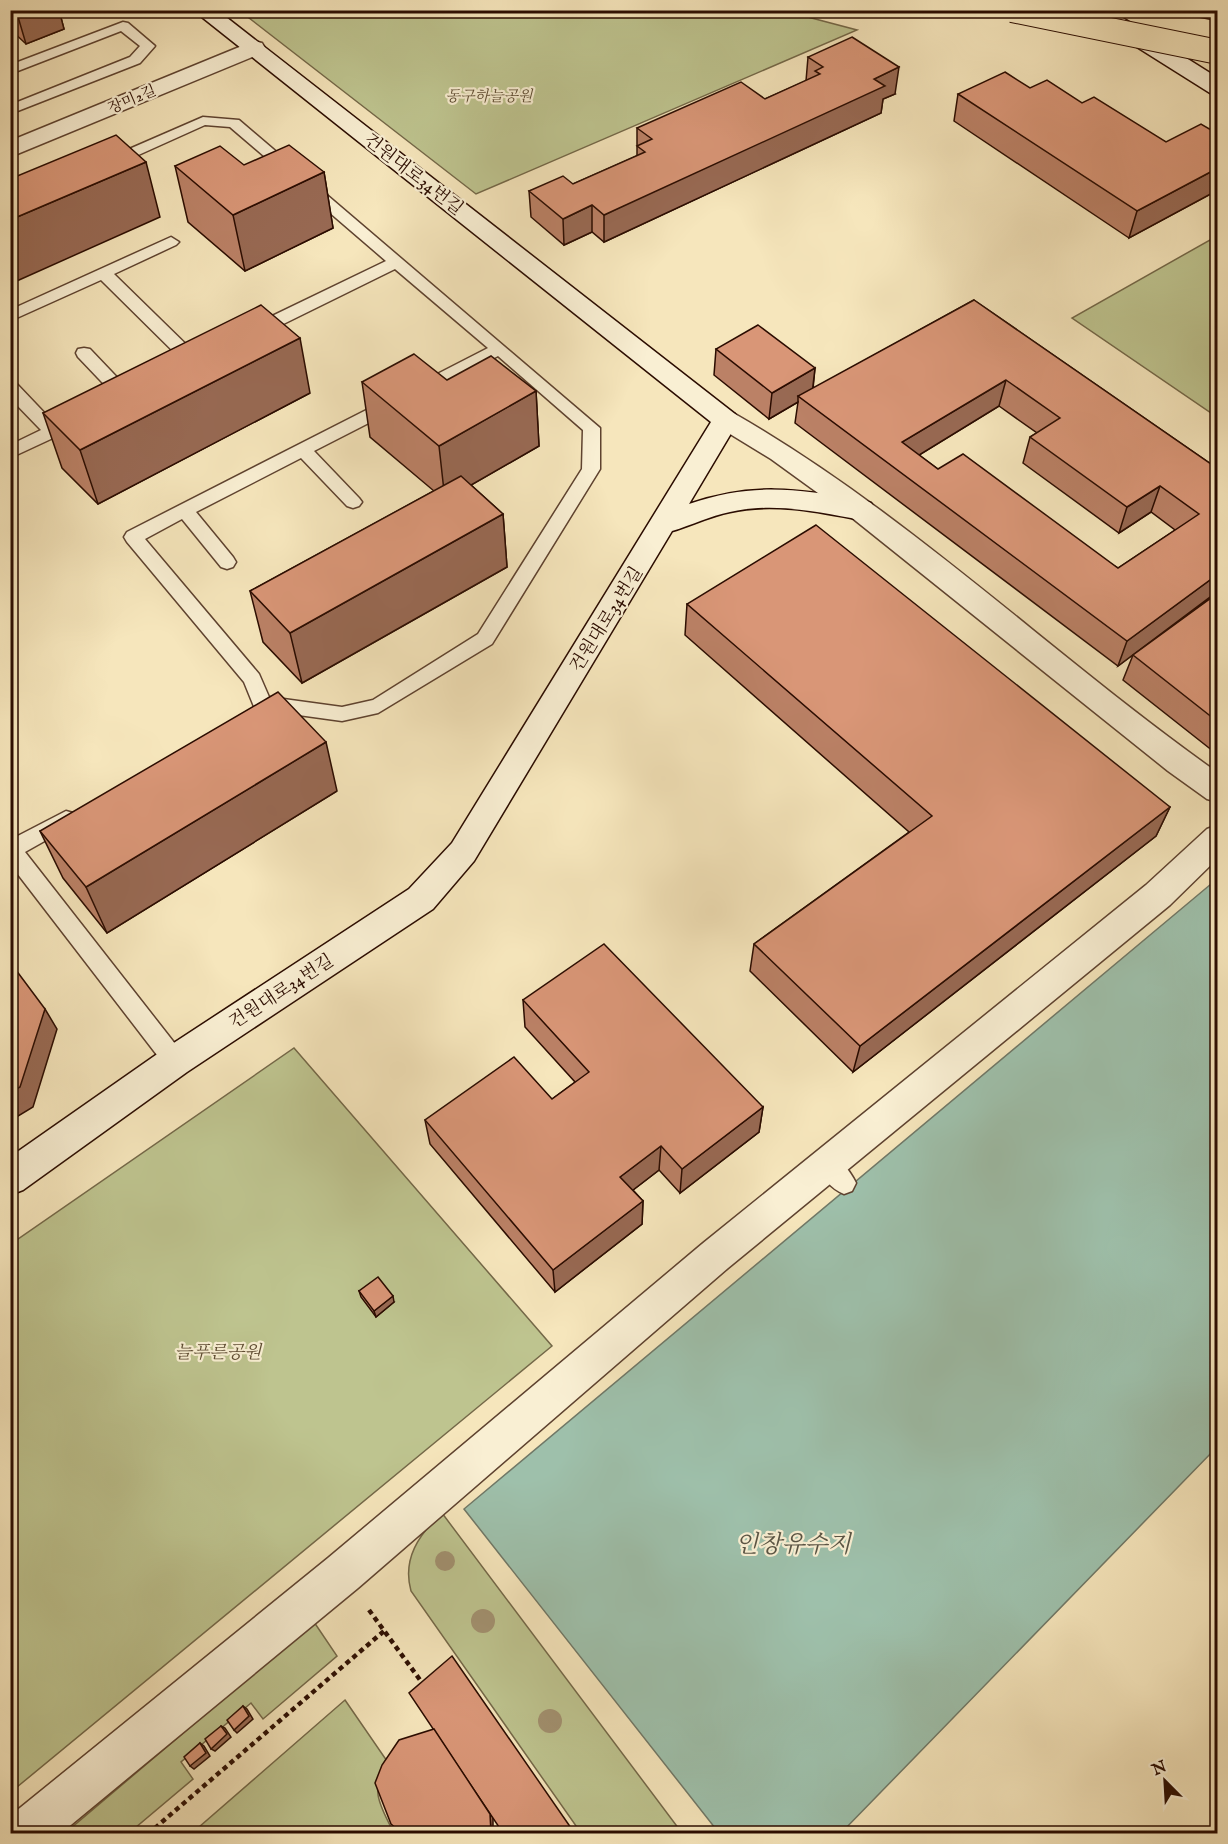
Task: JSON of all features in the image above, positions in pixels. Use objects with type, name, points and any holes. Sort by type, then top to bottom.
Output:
[{"type":"highway","points":[[1012,10],[1218,52]]},
{"type":"highway","points":[[1200,10],[1218,14]]},
{"type":"street","name":"건원대로34번길","points":[[10,1178],[174,1061],[421,899],[463,852],[726,420],[203,10]]},
{"type":"street","points":[[1094,10],[1218,88]]},
{"type":"street","points":[[1126,10],[1218,69]]},
{"type":"street","name":"장미2길","points":[[10,150],[254,48]]},
{"type":"street","points":[[726,420],[781,452],[861,510],[1179,762],[1218,790]]},
{"type":"street","points":[[664,524],[738,500],[770,498],[815,502],[861,510]]},
{"type":"street","points":[[24,1833],[343,1573],[715,1256],[836,1174],[1158,896],[1218,838]]},
{"type":"lane","points":[[10,70],[123,26],[148,46],[135,60],[10,110]]},
{"type":"lane","points":[[96,168],[203,121],[234,123],[592,428],[591,469],[485,639],[378,706],[342,714],[262,704],[242,715]]},
{"type":"lane","points":[[10,316],[171,242]]},
{"type":"lane","points":[[237,341],[396,262]]},
{"type":"lane","points":[[104,274],[200,359],[175,371]]},
{"type":"lane","points":[[262,704],[252,679],[133,537],[500,349]]},
{"type":"lane","points":[[10,452],[130,393],[84,353]]},
{"type":"lane","points":[[10,387],[53,432]]},
{"type":"lane","points":[[303,450],[353,502]]},
{"type":"lane","points":[[185,511],[227,562]]},
{"type":"lane","points":[[82,809],[11,849],[174,1061]]},
{"type":"path","points":[[343,1573],[425,1686]]},
{"type":"path","points":[[148,1833],[384,1631]]},
{"type":"green space","name":"동구하늘공원","points":[[240,11],[785,11],[857,30],[476,194]]},
{"type":"green space","points":[[1217,236],[1217,417],[1072,318]]},
{"type":"green space","name":"늘푸른공원","points":[[294,1048],[552,1346],[11,1792],[11,1244]]},
{"type":"green space","points":[[442,1513],[682,1833],[581,1833],[411,1591],[409,1568],[414,1548],[426,1530]]},
{"type":"green space","points":[[314,1622],[337,1656],[263,1719],[251,1703],[181,1762],[193,1779],[129,1833],[64,1834]]},
{"type":"green space","points":[[345,1700],[387,1761],[379,1780],[378,1797],[394,1833],[191,1834]]},
{"type":"water","name":"인창유수지","points":[[1217,879],[1217,1447],[841,1833],[719,1833],[464,1509]]},
{"type":"building","points":[[852,37],[899,67],[874,79],[885,86],[604,215],[592,205],[563,219],[529,191],[563,176],[573,184],[645,152],[637,146],[652,139],[637,128],[741,82],[765,99],[820,74],[815,71],[823,67],[808,57]]},
{"type":"building","points":[[1005,72],[1030,88],[1047,80],[1082,103],[1094,97],[1166,142],[1201,124],[1218,134],[1218,168],[1137,211],[958,94]]},
{"type":"building","points":[[116,135],[146,162],[10,220],[10,179]]},
{"type":"building","points":[[289,145],[324,172],[233,215],[175,166],[220,146],[244,165]]},
{"type":"building","points":[[974,300],[1218,469],[1218,574],[1127,641],[798,396]],"holes":[[[1006,380],[1060,418],[1030,437],[1127,507],[1160,486],[1199,514],[1118,568],[963,454],[938,469],[902,442]]]},
{"type":"building","points":[[261,305],[300,338],[80,450],[43,413]]},
{"type":"building","points":[[758,325],[815,368],[772,393],[716,349]]},
{"type":"building","points":[[414,354],[447,380],[491,356],[536,391],[439,446],[362,382]]},
{"type":"building","points":[[461,476],[503,514],[290,633],[250,591]]},
{"type":"building","points":[[816,525],[1170,807],[860,1046],[754,944],[932,816],[687,604]]},
{"type":"building","points":[[1218,593],[1218,722],[1133,655]]},
{"type":"building","points":[[278,692],[326,742],[86,887],[40,831]]},
{"type":"building","points":[[604,944],[763,1107],[682,1169],[661,1146],[620,1177],[643,1201],[553,1270],[425,1120],[514,1057],[552,1099],[589,1072],[523,1000]]},
{"type":"building","points":[[10,962],[45,1009],[20,1087],[10,1093]]},
{"type":"building","points":[[378,1277],[393,1296],[374,1311],[359,1291]]},
{"type":"building","points":[[452,1656],[571,1828],[566,1833],[503,1833],[409,1693]]},
{"type":"building","points":[[243,1706],[249,1716],[234,1730],[227,1720]]},
{"type":"building","points":[[221,1726],[227,1734],[211,1749],[205,1739]]},
{"type":"building","points":[[434,1729],[490,1814],[491,1833],[402,1833],[391,1824],[375,1783],[382,1765],[399,1740]]},
{"type":"building","points":[[200,1743],[206,1753],[190,1766],[184,1757]]}]
